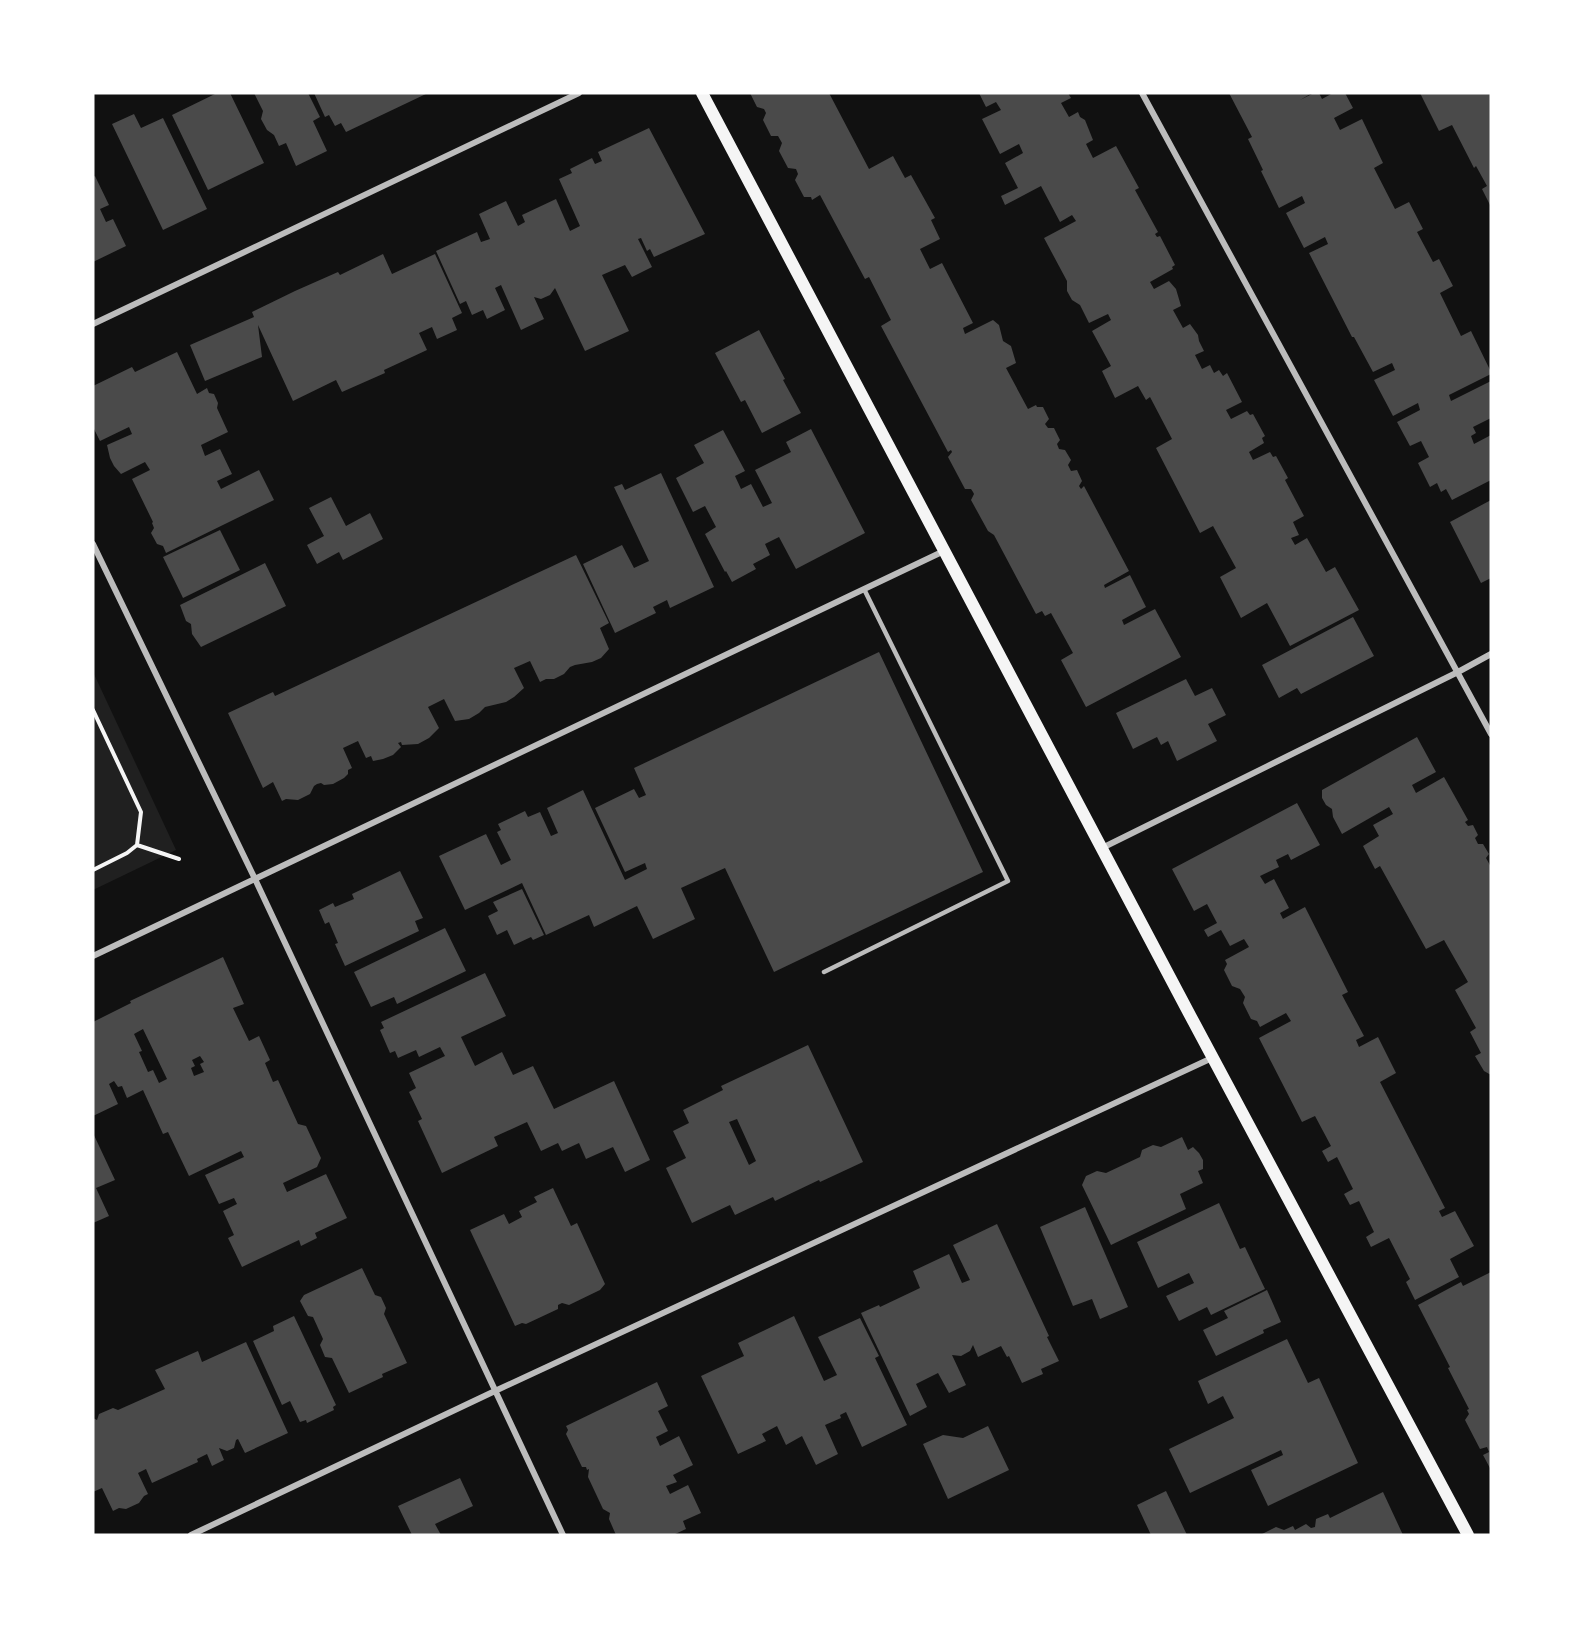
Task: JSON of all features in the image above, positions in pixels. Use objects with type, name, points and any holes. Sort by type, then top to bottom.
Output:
[{"type":"main road","points":[[702,93],[1468,1535]]},
{"type":"street","points":[[93,324],[579,93]]},
{"type":"street","points":[[1142,93],[1491,734]]},
{"type":"street","points":[[93,544],[255,879],[563,1535]]},
{"type":"street","points":[[93,956],[945,551]]},
{"type":"street","points":[[1102,848],[1491,654]]},
{"type":"street","points":[[191,1535],[495,1391],[1213,1058]]},
{"type":"lane","points":[[824,972],[1008,881],[864,589]]},
{"type":"path","points":[[93,710],[141,812],[137,845],[127,854],[93,870]]},
{"type":"path","points":[[137,845],[179,859]]},
{"type":"shaded area","points":[[93,672],[176,850],[93,890]]},
{"type":"building","points":[[217,93],[230,93],[264,163],[208,190],[172,115]]},
{"type":"building","points":[[254,93],[308,93],[320,117],[313,121],[327,151],[296,166],[286,143],[279,146],[274,135],[267,130],[261,119],[263,111]]},
{"type":"building","points":[[314,93],[428,93],[346,132],[341,123],[335,126],[329,115],[325,117]]},
{"type":"building","points":[[750,93],[829,93],[869,169],[893,156],[905,178],[911,175],[935,218],[931,220],[940,239],[920,249],[930,269],[942,263],[973,323],[963,328],[965,334],[993,320],[999,325],[1003,341],[1011,346],[1016,363],[1006,368],[1028,409],[1036,405],[1043,407],[1049,419],[1045,424],[1048,428],[1054,428],[1060,440],[1057,444],[1059,449],[1065,450],[1071,460],[1068,465],[1071,471],[1077,470],[1082,481],[1079,486],[1081,489],[1084,486],[1129,571],[1104,585],[1105,588],[1130,575],[1146,607],[1122,620],[1124,625],[1155,609],[1181,657],[1086,707],[1061,660],[1073,653],[1051,613],[1045,616],[1042,611],[1036,614],[994,535],[988,531],[971,500],[973,492],[971,489],[965,489],[948,457],[951,450],[948,452],[881,326],[891,320],[869,277],[865,279],[820,195],[812,200],[811,197],[804,197],[795,180],[798,174],[796,169],[788,168],[779,151],[782,143],[778,136],[771,136],[763,120],[766,113],[764,109],[757,107]]},
{"type":"building","points":[[979,93],[1068,93],[1071,98],[1061,103],[1069,117],[1078,112],[1085,120],[1093,140],[1086,144],[1093,158],[1116,146],[1139,188],[1135,190],[1158,232],[1155,234],[1157,237],[1160,236],[1175,265],[1173,269],[1150,282],[1154,289],[1169,281],[1176,289],[1181,306],[1173,310],[1183,328],[1190,324],[1198,335],[1204,351],[1195,355],[1202,369],[1210,365],[1214,373],[1219,370],[1223,376],[1227,373],[1242,402],[1226,410],[1231,419],[1247,411],[1250,415],[1253,414],[1265,436],[1262,438],[1264,443],[1249,452],[1253,460],[1270,452],[1273,457],[1276,456],[1288,478],[1285,480],[1304,516],[1293,522],[1299,535],[1291,538],[1295,545],[1307,538],[1326,572],[1335,567],[1359,610],[1290,646],[1267,603],[1241,618],[1220,577],[1236,568],[1213,526],[1200,533],[1156,448],[1172,439],[1150,397],[1146,400],[1138,386],[1115,398],[1102,371],[1111,366],[1092,331],[1111,320],[1108,314],[1089,323],[1080,305],[1072,300],[1067,291],[1067,281],[1044,238],[1076,221],[1072,215],[1060,222],[1041,186],[1005,205],[1001,196],[1018,188],[1005,163],[1023,153],[1019,144],[1000,154],[982,119],[1001,110],[996,102],[986,107]]},
{"type":"building","points":[[1229,93],[1312,93],[1300,100],[1314,93],[1319,93],[1322,99],[1333,93],[1345,93],[1353,108],[1334,118],[1340,130],[1362,119],[1383,163],[1374,168],[1395,209],[1409,202],[1423,229],[1417,232],[1433,262],[1439,259],[1453,286],[1440,293],[1461,336],[1471,331],[1491,372],[1449,395],[1451,401],[1491,381],[1491,418],[1473,427],[1476,433],[1471,436],[1474,444],[1491,435],[1491,480],[1452,500],[1446,489],[1441,492],[1437,483],[1430,487],[1418,463],[1429,457],[1421,441],[1410,446],[1397,422],[1420,410],[1418,403],[1393,416],[1374,380],[1395,370],[1392,363],[1373,372],[1352,337],[1309,253],[1328,244],[1325,237],[1304,248],[1286,213],[1305,203],[1302,196],[1279,208],[1248,139],[1252,137]]},
{"type":"building","points":[[1420,93],[1491,93],[1491,207],[1482,189],[1487,186],[1476,166],[1474,168],[1452,125],[1439,131]]},
{"type":"building","points":[[134,114],[141,128],[163,118],[207,209],[163,230],[112,124]]},
{"type":"building","points":[[649,128],[705,234],[654,257],[650,249],[647,251],[641,238],[638,239],[652,267],[632,277],[625,265],[602,275],[629,331],[585,351],[555,288],[550,295],[541,299],[534,297],[544,319],[521,330],[501,285],[495,288],[505,310],[487,319],[483,310],[472,315],[466,301],[460,304],[436,251],[477,232],[481,242],[490,239],[479,214],[506,201],[518,226],[525,222],[522,215],[556,199],[570,231],[580,226],[559,179],[572,173],[570,169],[592,158],[595,164],[602,161],[598,152]]},
{"type":"building","points":[[95,176],[109,205],[100,209],[106,222],[113,219],[126,246],[93,262],[93,177]]},
{"type":"building","points":[[383,254],[392,274],[435,254],[462,313],[452,318],[457,330],[437,339],[432,327],[419,333],[427,350],[384,370],[385,373],[342,392],[336,380],[293,401],[258,325],[262,357],[205,381],[190,345],[254,317],[252,312],[295,291],[338,272],[340,275]]},
{"type":"building","points":[[759,330],[801,413],[762,433],[745,400],[741,402],[715,353]]},
{"type":"building","points":[[177,352],[197,394],[207,388],[209,393],[214,394],[218,403],[217,408],[228,432],[201,445],[205,456],[220,449],[232,474],[217,481],[221,489],[259,470],[274,500],[166,553],[151,533],[154,528],[153,522],[132,479],[150,470],[145,462],[121,474],[114,466],[107,445],[132,434],[129,427],[100,441],[93,427],[93,386],[132,367],[135,372]]},
{"type":"building","points":[[811,429],[865,533],[796,569],[779,537],[765,544],[770,555],[753,564],[756,569],[732,582],[705,534],[716,527],[705,506],[693,512],[676,478],[704,463],[694,445],[723,430],[745,471],[735,476],[741,489],[751,484],[763,507],[772,503],[755,470],[791,452],[786,442]]},
{"type":"building","points":[[661,473],[714,587],[670,608],[667,600],[653,607],[656,613],[615,633],[583,564],[622,545],[634,568],[649,561],[614,487],[622,484],[625,490]]},
{"type":"building","points":[[331,497],[346,526],[370,513],[383,539],[343,560],[339,552],[317,564],[307,545],[324,536],[309,508]]},
{"type":"building","points":[[1491,500],[1491,578],[1481,583],[1450,522]]},
{"type":"building","points":[[220,530],[240,570],[183,598],[163,557]]},
{"type":"building","points":[[576,555],[609,623],[600,628],[609,649],[601,658],[575,665],[554,679],[540,682],[530,661],[514,668],[524,688],[506,702],[485,707],[469,719],[455,721],[444,699],[428,707],[439,728],[429,738],[418,744],[398,743],[401,747],[393,755],[373,761],[371,756],[366,758],[358,741],[343,748],[352,768],[348,770],[348,774],[333,784],[317,784],[310,794],[298,800],[282,801],[273,782],[263,788],[228,713],[273,692],[275,696]]},
{"type":"building","points":[[265,563],[286,606],[201,647],[192,634],[191,624],[186,621],[180,605]]},
{"type":"building","points":[[1353,617],[1374,656],[1301,694],[1297,688],[1279,698],[1262,665]]},
{"type":"building","points":[[879,652],[983,872],[774,972],[725,868],[681,888],[695,919],[653,939],[637,906],[594,927],[589,915],[546,935],[522,883],[465,910],[439,856],[486,834],[501,865],[511,860],[497,832],[501,830],[498,824],[525,811],[528,817],[540,812],[551,836],[558,833],[547,808],[583,790],[625,880],[647,869],[645,863],[625,872],[595,808],[634,789],[639,798],[646,795],[634,768]]},
{"type":"building","points":[[1186,679],[1195,696],[1212,688],[1226,715],[1208,724],[1217,741],[1177,761],[1168,741],[1161,745],[1157,737],[1133,749],[1116,713]]},
{"type":"building","points":[[1417,737],[1436,772],[1412,785],[1416,793],[1444,777],[1468,820],[1465,822],[1468,826],[1473,825],[1478,835],[1475,838],[1478,844],[1483,844],[1489,854],[1486,858],[1491,867],[1491,1075],[1484,1071],[1475,1056],[1481,1053],[1470,1032],[1476,1028],[1455,990],[1468,982],[1444,940],[1426,949],[1380,866],[1375,869],[1363,846],[1379,836],[1373,825],[1393,814],[1389,807],[1342,834],[1333,817],[1332,809],[1322,798],[1322,790]]},
{"type":"building","points":[[1297,803],[1320,845],[1291,860],[1288,854],[1276,860],[1279,867],[1260,876],[1265,884],[1274,879],[1289,908],[1280,913],[1283,919],[1305,907],[1348,992],[1342,995],[1364,1036],[1356,1040],[1359,1047],[1378,1037],[1396,1073],[1380,1082],[1445,1208],[1439,1211],[1442,1217],[1455,1211],[1474,1246],[1450,1259],[1459,1277],[1415,1300],[1406,1282],[1410,1279],[1389,1238],[1371,1247],[1366,1237],[1374,1232],[1359,1201],[1350,1205],[1344,1194],[1353,1189],[1337,1157],[1328,1162],[1322,1151],[1331,1146],[1315,1116],[1302,1122],[1259,1038],[1291,1021],[1286,1013],[1260,1027],[1257,1021],[1251,1019],[1243,1003],[1245,997],[1240,989],[1232,986],[1224,970],[1227,964],[1225,960],[1249,947],[1244,939],[1230,946],[1221,930],[1208,937],[1204,930],[1217,923],[1207,904],[1194,911],[1172,869]]},
{"type":"building","points":[[400,871],[423,918],[415,921],[419,931],[345,966],[335,944],[338,943],[329,922],[325,924],[319,910],[333,903],[335,907],[354,899],[352,894]]},
{"type":"building","points":[[522,889],[544,935],[533,940],[531,937],[514,945],[507,930],[497,935],[488,916],[498,911],[493,902]]},
{"type":"building","points":[[445,928],[466,971],[397,1004],[394,997],[371,1007],[354,972]]},
{"type":"building","points":[[223,957],[244,1004],[233,1008],[249,1041],[259,1036],[270,1060],[265,1063],[273,1082],[278,1080],[298,1124],[306,1126],[321,1158],[317,1167],[283,1183],[287,1192],[326,1174],[347,1218],[315,1233],[317,1238],[301,1246],[299,1240],[242,1267],[228,1238],[234,1235],[223,1211],[237,1204],[234,1198],[219,1204],[205,1175],[244,1157],[241,1151],[189,1176],[168,1132],[163,1134],[143,1090],[127,1098],[122,1086],[118,1087],[114,1081],[109,1084],[118,1104],[93,1116],[93,1022],[131,1003],[130,1001]],"holes":[[[143,1029],[167,1079],[159,1083],[153,1070],[148,1072],[139,1052],[142,1051],[134,1034]],[[200,1056],[204,1062],[200,1064],[204,1072],[194,1076],[191,1068],[195,1066],[192,1060]]]},
{"type":"building","points":[[485,973],[506,1016],[461,1037],[475,1066],[502,1052],[513,1075],[533,1066],[554,1109],[614,1081],[650,1160],[625,1172],[613,1147],[586,1159],[579,1143],[562,1151],[558,1143],[541,1151],[527,1122],[494,1137],[498,1146],[442,1173],[418,1121],[422,1119],[409,1092],[416,1088],[409,1073],[445,1056],[440,1047],[419,1057],[416,1050],[398,1058],[395,1051],[390,1053],[380,1030],[384,1028],[381,1022]]},
{"type":"building","points":[[808,1045],[863,1162],[775,1201],[773,1197],[735,1215],[730,1205],[692,1223],[666,1168],[686,1158],[673,1131],[689,1123],[683,1110],[723,1090],[721,1086]],"holes":[[[737,1119],[756,1161],[749,1165],[729,1122]]]},
{"type":"building","points":[[93,1133],[115,1180],[96,1188],[109,1216],[93,1223]]},
{"type":"building","points":[[1182,1137],[1188,1150],[1193,1147],[1203,1160],[1203,1169],[1198,1171],[1203,1183],[1180,1194],[1186,1209],[1111,1245],[1082,1185],[1086,1176],[1097,1171],[1106,1173],[1140,1157],[1142,1150],[1153,1145],[1161,1147]]},
{"type":"building","points":[[553,1188],[571,1226],[577,1223],[605,1284],[600,1290],[569,1305],[562,1303],[558,1305],[558,1309],[526,1324],[515,1326],[470,1230],[504,1214],[509,1224],[522,1217],[519,1211],[537,1202],[534,1197]]},
{"type":"building","points":[[1219,1203],[1240,1249],[1245,1247],[1265,1289],[1211,1315],[1207,1307],[1179,1321],[1166,1296],[1194,1283],[1189,1273],[1158,1288],[1137,1242]]},
{"type":"building","points":[[1085,1207],[1128,1307],[1100,1319],[1092,1299],[1073,1306],[1040,1227]]},
{"type":"building","points":[[997,1224],[1059,1361],[1041,1369],[1043,1374],[1022,1383],[1009,1356],[1007,1357],[1001,1346],[978,1357],[973,1345],[970,1351],[961,1356],[952,1355],[966,1385],[949,1393],[938,1373],[916,1384],[927,1407],[910,1416],[861,1313],[879,1305],[880,1307],[920,1288],[913,1271],[949,1254],[962,1283],[970,1280],[953,1245]]},
{"type":"building","points":[[362,1268],[375,1295],[381,1297],[386,1308],[384,1314],[407,1363],[349,1393],[332,1358],[325,1357],[320,1345],[323,1339],[313,1317],[308,1316],[300,1301],[304,1295]]},
{"type":"building","points":[[1491,1272],[1491,1470],[1483,1455],[1489,1452],[1487,1447],[1480,1449],[1465,1420],[1469,1409],[1418,1305],[1461,1282],[1463,1286]]},
{"type":"building","points":[[1267,1290],[1281,1322],[1263,1330],[1264,1333],[1216,1356],[1203,1330],[1228,1318],[1224,1311]]},
{"type":"building","points":[[294,1316],[336,1405],[333,1407],[334,1410],[307,1423],[306,1420],[300,1422],[290,1401],[282,1405],[253,1341],[274,1331],[273,1326]]},
{"type":"building","points":[[794,1316],[824,1381],[837,1375],[818,1337],[860,1318],[879,1356],[875,1358],[907,1425],[862,1447],[846,1412],[840,1415],[841,1418],[825,1425],[838,1454],[816,1465],[802,1436],[786,1445],[777,1426],[762,1434],[766,1441],[738,1454],[701,1376],[744,1356],[738,1343]]},
{"type":"building","points":[[1287,1339],[1308,1383],[1319,1378],[1358,1463],[1268,1506],[1251,1470],[1283,1455],[1281,1450],[1190,1493],[1169,1449],[1234,1418],[1223,1396],[1208,1404],[1198,1381]]},
{"type":"building","points":[[246,1342],[288,1433],[245,1453],[238,1439],[234,1448],[227,1451],[219,1448],[224,1460],[212,1466],[207,1454],[197,1459],[198,1462],[152,1483],[146,1469],[138,1473],[148,1494],[139,1503],[126,1509],[119,1508],[113,1511],[102,1488],[93,1492],[93,1418],[97,1420],[99,1414],[113,1408],[118,1410],[165,1389],[155,1370],[198,1351],[202,1362]]},
{"type":"building","points":[[657,1382],[668,1406],[658,1411],[668,1431],[656,1437],[660,1446],[679,1436],[693,1465],[673,1475],[677,1482],[666,1486],[670,1494],[688,1485],[701,1513],[683,1521],[686,1529],[673,1535],[616,1535],[609,1519],[610,1513],[603,1509],[588,1477],[589,1469],[582,1467],[566,1434],[568,1430],[566,1426]]},
{"type":"building","points":[[988,1426],[1009,1470],[948,1499],[923,1444],[943,1435],[963,1438]]},
{"type":"building","points":[[460,1478],[473,1506],[435,1524],[441,1535],[412,1535],[398,1506]]},
{"type":"building","points":[[1166,1491],[1187,1535],[1151,1535],[1137,1505]]},
{"type":"building","points":[[1383,1492],[1403,1535],[1260,1535],[1276,1527],[1284,1530],[1293,1526],[1295,1530],[1306,1524],[1311,1528],[1315,1527],[1316,1519],[1328,1514],[1330,1518]]}]
